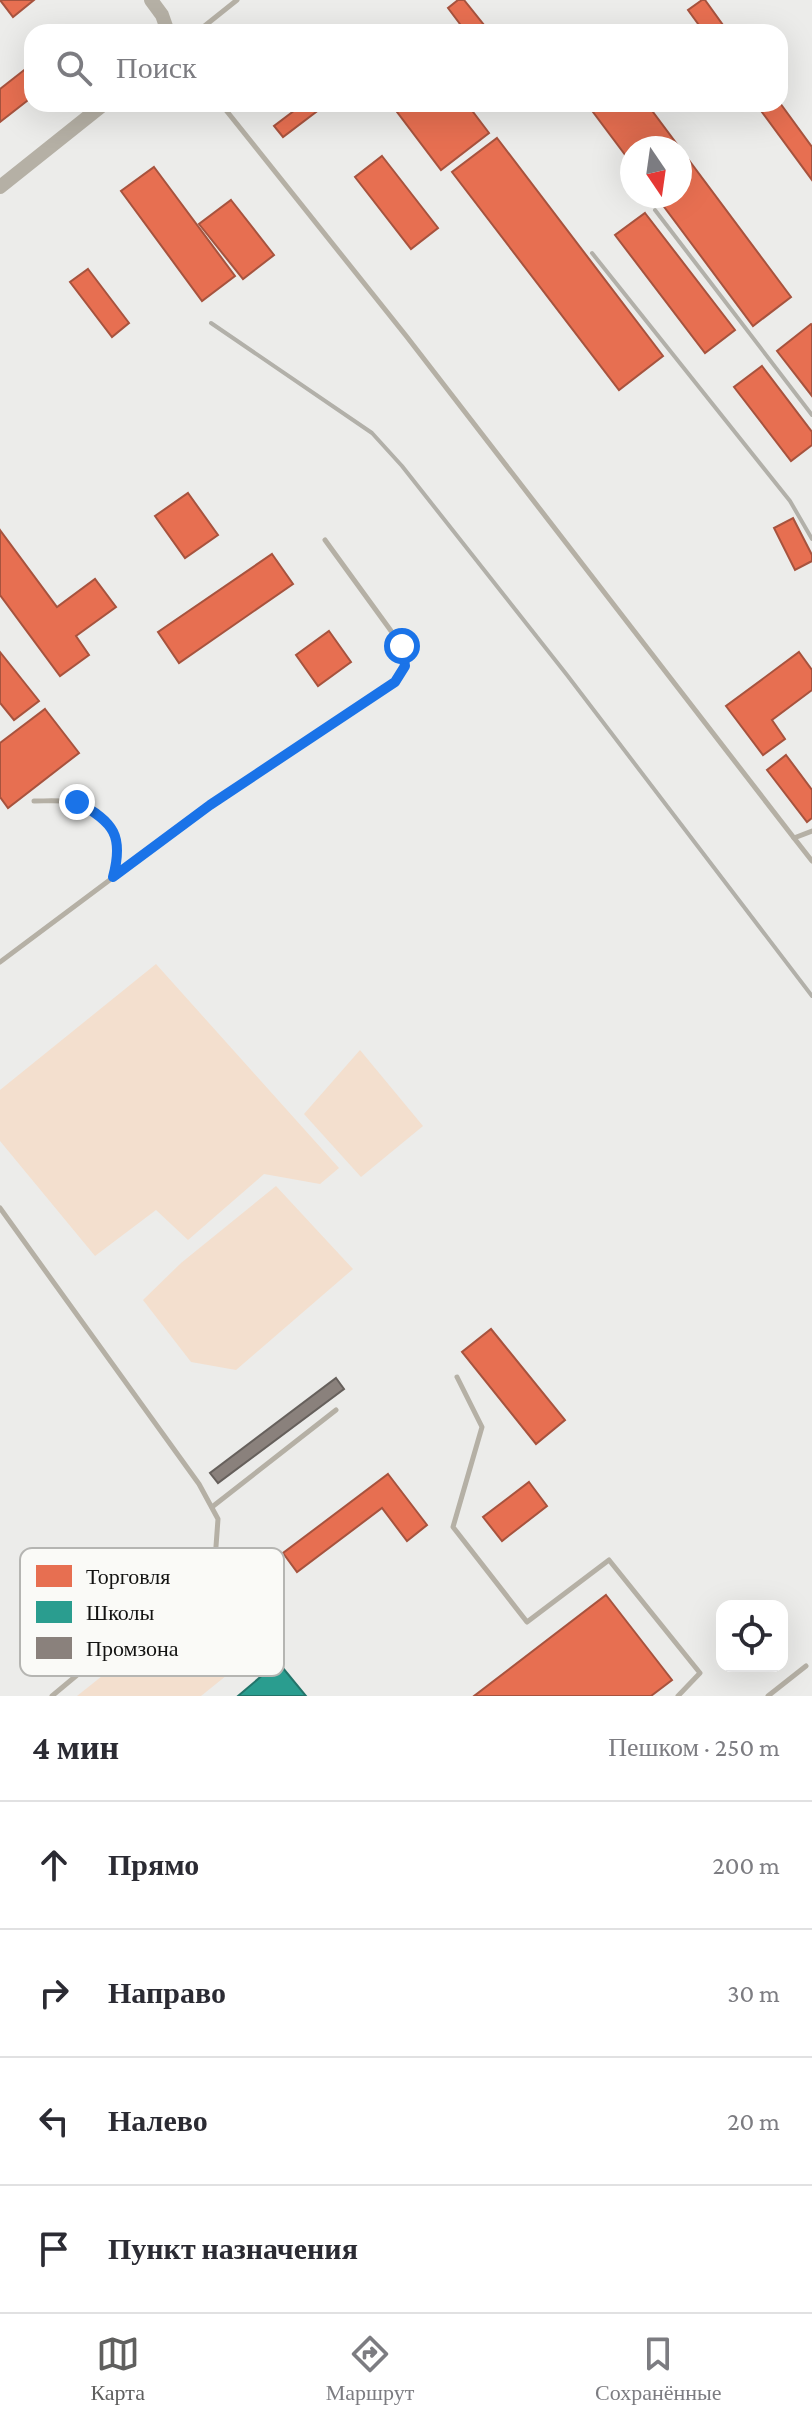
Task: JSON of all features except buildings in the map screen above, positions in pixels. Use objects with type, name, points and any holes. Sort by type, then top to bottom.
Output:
[{"type":"street","points":[[151,0],[165,24]]},
{"type":"street","points":[[0,187],[94,112]]},
{"type":"lane","points":[[207,24],[237,0]]},
{"type":"lane","points":[[227,112],[407,337],[812,861]]},
{"type":"lane","points":[[0,962],[210,805],[400,676],[405,666],[402,646],[325,540]]},
{"type":"lane","points":[[34,801],[77,802],[99,814],[112,829],[118,843],[113,877]]},
{"type":"lane","points":[[794,838],[812,831]]},
{"type":"lane","points":[[0,1208],[199,1484],[218,1519],[216,1548]]},
{"type":"lane","points":[[457,1377],[482,1427],[453,1527],[527,1622],[609,1560],[700,1673],[678,1696]]},
{"type":"lane","points":[[212,1507],[336,1410]]},
{"type":"lane","points":[[768,1696],[806,1666]]},
{"type":"lane","points":[[52,1696],[76,1676]]},
{"type":"shaded area","points":[[156,964],[339,1168],[320,1184],[264,1174],[188,1240],[156,1210],[95,1256],[0,1141],[0,1090]]},
{"type":"shaded area","points":[[360,1050],[423,1126],[361,1177],[304,1114]]},
{"type":"shaded area","points":[[276,1186],[353,1269],[236,1370],[191,1362],[143,1300],[181,1263]]},
{"type":"shaded area","points":[[102,1676],[226,1676],[201,1696],[77,1696]]},
{"type":"railway","points":[[655,210],[812,415]]},
{"type":"railway","points":[[592,253],[790,501],[812,539]]},
{"type":"railway","points":[[211,323],[372,433],[402,466],[567,675],[812,996]]},
{"type":"route","points":[[77,802],[99,814],[112,829],[118,843],[113,877],[210,805],[395,682],[405,666],[402,646]]}]
